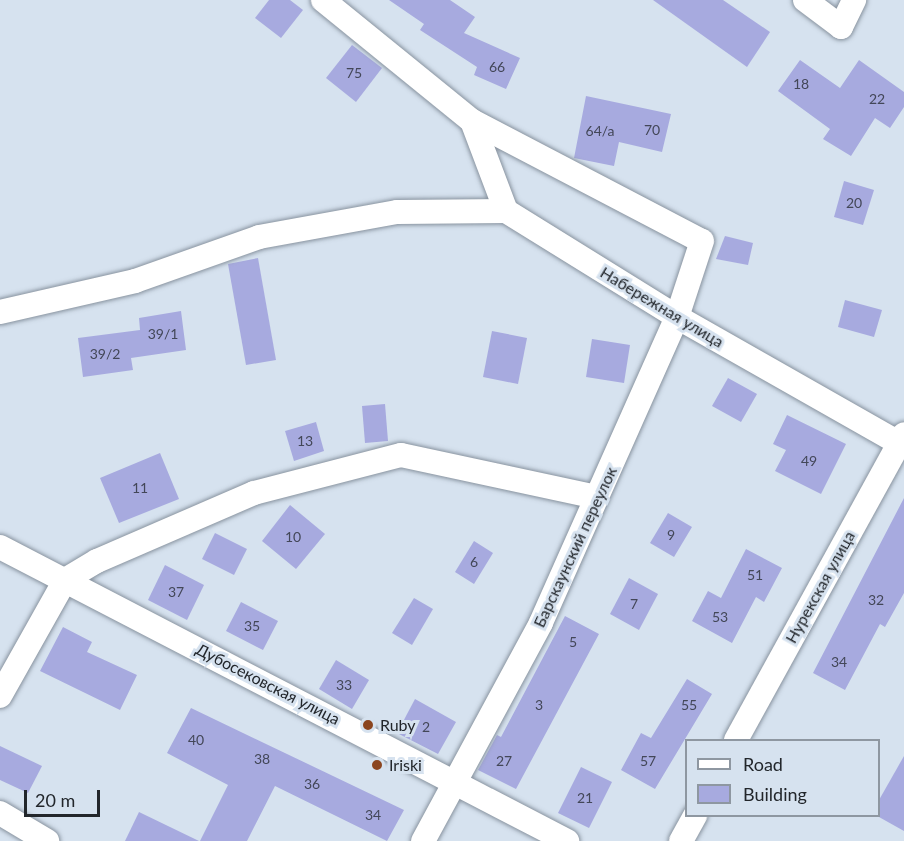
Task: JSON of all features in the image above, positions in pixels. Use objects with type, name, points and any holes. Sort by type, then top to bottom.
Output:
[{"type":"street","points":[[0,312],[135,281],[259,237],[397,212],[506,212],[472,121],[323,0]]},
{"type":"street","points":[[805,0],[841,27],[854,0]]},
{"type":"street","name":"Барскаунский переулок","points":[[423,841],[541,623],[677,317],[702,241],[472,121]]},
{"type":"street","name":"Набережная улица","points":[[506,212],[677,317],[902,441]]},
{"type":"street","name":"Нурекская улица","points":[[737,739],[902,441]]},
{"type":"street","points":[[0,696],[65,580],[97,561],[254,493],[401,455],[597,497]]},
{"type":"street","name":"Дубосековская улица","points":[[0,547],[456,780],[567,841]]},
{"type":"street","points":[[0,813],[47,841]]},
{"type":"street","points":[[681,841],[694,817]]},
{"type":"building","points":[[269,0],[290,0],[303,10],[281,38],[255,18]]},
{"type":"building","points":[[389,0],[450,0],[475,17],[464,33],[520,58],[506,89],[474,75],[477,67],[420,30],[424,24]]},
{"type":"building","points":[[653,0],[723,0],[770,32],[747,67]]},
{"type":"building","points":[[352,45],[382,68],[356,102],[326,78]]},
{"type":"building","points":[[800,60],[840,88],[859,60],[904,92],[904,107],[890,128],[875,118],[851,156],[823,139],[830,129],[778,91]]},
{"type":"building","points":[[586,96],[671,114],[662,152],[619,142],[614,166],[574,158]]},
{"type":"building","points":[[844,181],[874,190],[863,225],[834,217]]},
{"type":"building","points":[[725,236],[753,243],[748,265],[716,259]]},
{"type":"building","points":[[258,258],[276,360],[246,365],[228,264]]},
{"type":"building","points":[[845,300],[882,310],[874,337],[838,327]]},
{"type":"building","points":[[181,311],[186,350],[131,358],[133,370],[83,377],[78,338],[140,330],[139,318]]},
{"type":"building","points":[[492,331],[527,338],[518,384],[483,377]]},
{"type":"building","points":[[592,339],[630,345],[624,383],[586,377]]},
{"type":"building","points":[[728,378],[757,394],[741,422],[712,406]]},
{"type":"building","points":[[385,404],[388,441],[365,443],[362,406]]},
{"type":"building","points":[[787,415],[846,444],[821,494],[775,471],[786,450],[773,444]]},
{"type":"building","points":[[316,422],[324,451],[294,461],[285,431]]},
{"type":"building","points":[[160,453],[179,499],[119,523],[100,478]]},
{"type":"building","points":[[904,498],[904,593],[885,627],[880,624],[845,690],[813,673]]},
{"type":"building","points":[[290,505],[325,534],[296,569],[262,541]]},
{"type":"building","points":[[668,513],[692,527],[674,557],[650,543]]},
{"type":"building","points":[[215,533],[247,549],[234,575],[202,559]]},
{"type":"building","points":[[474,541],[493,553],[474,584],[455,572]]},
{"type":"building","points":[[746,549],[782,568],[764,602],[756,597],[732,643],[692,621],[708,591],[721,598]]},
{"type":"building","points":[[165,565],[204,585],[187,620],[148,600]]},
{"type":"building","points":[[629,578],[658,594],[639,630],[610,614]]},
{"type":"building","points":[[414,598],[433,609],[412,645],[392,633]]},
{"type":"building","points":[[241,602],[278,621],[263,650],[226,631]]},
{"type":"building","points":[[565,616],[599,634],[516,789],[478,770],[497,735],[501,737]]},
{"type":"building","points":[[63,627],[92,642],[87,652],[137,675],[120,710],[40,671]]},
{"type":"building","points":[[336,660],[369,680],[352,709],[319,689]]},
{"type":"building","points":[[687,679],[712,694],[655,789],[621,770],[641,733],[651,738]]},
{"type":"building","points":[[415,699],[456,722],[438,754],[397,733]]},
{"type":"building","points":[[191,708],[404,810],[387,841],[275,786],[247,841],[200,841],[228,785],[167,753]]},
{"type":"building","points":[[0,746],[42,766],[28,793],[0,780]]},
{"type":"building","points":[[904,756],[904,831],[879,817],[880,798]]},
{"type":"building","points":[[581,767],[612,782],[589,828],[558,813]]},
{"type":"building","points":[[139,812],[199,841],[125,841]]},
{"type":"place","name":"Ruby","points":[[368,725]]},
{"type":"place","name":"Iriski","points":[[377,765]]}]
